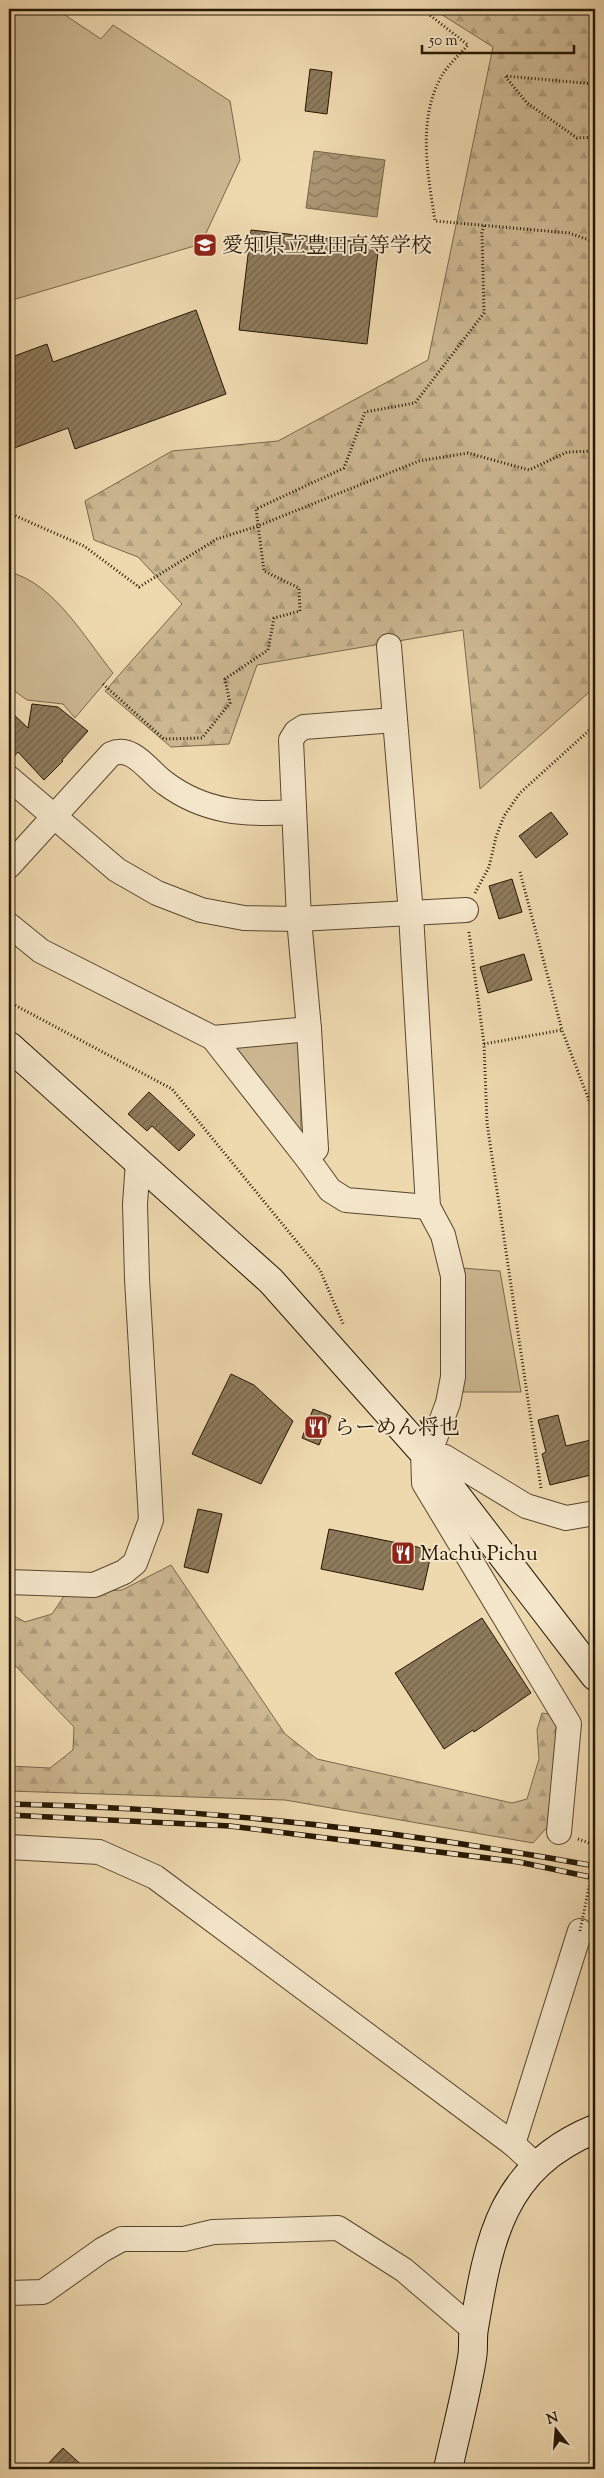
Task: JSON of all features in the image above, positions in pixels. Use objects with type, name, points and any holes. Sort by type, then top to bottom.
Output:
[{"type":"street","points":[[389,646],[411,914],[428,1207],[443,1235],[453,1276],[453,1377],[448,1403],[435,1438],[423,1452],[424,1483],[569,1724],[559,1832]]},
{"type":"street","points":[[308,1158],[316,1149],[309,1029],[299,919],[291,744],[293,736],[299,729],[395,720]]},
{"type":"street","points":[[9,866],[111,754],[121,752],[131,754],[164,783],[188,798],[209,806],[245,814],[294,812]]},
{"type":"street","points":[[9,778],[53,818],[117,870],[156,893],[201,910],[244,918],[299,919],[466,910]]},
{"type":"street","points":[[9,926],[41,951],[213,1038],[308,1158],[330,1190],[346,1200],[428,1207]]},
{"type":"street","points":[[213,1038],[309,1029]]},
{"type":"street","points":[[9,1046],[257,1267],[423,1452],[595,1676]]},
{"type":"street","points":[[9,1582],[94,1585],[124,1572],[135,1563],[151,1520],[137,1279],[135,1204],[138,1161]]},
{"type":"street","points":[[423,1452],[445,1457],[526,1506],[566,1518],[595,1513]]},
{"type":"street","points":[[9,1847],[99,1852],[155,1877],[513,2144],[536,2165]]},
{"type":"street","points":[[513,2144],[580,1931]]},
{"type":"street","points":[[448,2469],[472,2356],[474,2330],[498,2221],[517,2189],[536,2165],[556,2149],[595,2129]]},
{"type":"street","points":[[9,2293],[43,2292],[102,2250],[122,2239],[184,2239],[213,2232],[338,2228],[404,2270],[474,2330]]},
{"type":"path","points":[[422,9],[468,45],[441,77],[427,117],[427,165],[435,221],[569,233],[595,242]]},
{"type":"path","points":[[595,84],[505,76],[527,103],[577,138],[595,137]]},
{"type":"path","points":[[103,684],[164,739],[202,738],[230,703],[225,679],[268,650],[274,618],[300,611],[299,588],[264,571],[256,509],[344,468],[365,412],[414,403],[484,313],[482,233],[484,225]]},
{"type":"path","points":[[9,513],[84,546],[139,587],[217,539],[258,526],[419,461],[468,453],[529,470],[567,452],[595,451]]},
{"type":"path","points":[[545,1512],[487,1123],[484,1044],[466,910],[489,867],[496,837],[504,816],[520,793],[595,725]]},
{"type":"path","points":[[520,872],[562,1030],[595,1116]]},
{"type":"path","points":[[9,1002],[172,1089],[320,1270],[350,1339],[338,1357]]},
{"type":"path","points":[[484,1044],[562,1030]]},
{"type":"path","points":[[580,1931],[595,1858]]},
{"type":"green space","points":[[9,9],[56,9],[101,39],[113,25],[230,101],[240,160],[201,244],[9,301]]},
{"type":"green space","points":[[433,9],[595,9],[595,687],[480,789],[463,630],[257,665],[229,744],[171,747],[105,691],[182,604],[138,557],[94,540],[85,501],[172,451],[278,441],[428,360],[493,47]]},
{"type":"green space","points":[[9,572],[25,578],[54,600],[80,629],[113,673],[75,718],[63,704],[27,700],[9,687]]},
{"type":"green space","points":[[300,1041],[301,1131],[229,1047]]},
{"type":"green space","points":[[461,1268],[500,1271],[521,1392],[459,1392]]},
{"type":"green space","points":[[171,1565],[285,1734],[317,1759],[512,1803],[527,1799],[539,1759],[537,1730],[542,1713],[556,1715],[560,1733],[551,1823],[533,1843],[285,1800],[9,1791],[9,1766],[50,1768],[73,1750],[74,1727],[9,1659],[9,1613],[25,1622],[52,1614],[66,1593],[122,1590]]},
{"type":"water","points":[[314,151],[385,160],[377,217],[306,208]]},
{"type":"building","points":[[310,69],[332,72],[327,114],[305,111]]},
{"type":"building","points":[[251,230],[379,244],[367,344],[239,330]]},
{"type":"building","points":[[196,310],[226,394],[75,449],[68,428],[9,450],[9,358],[47,344],[53,362]]},
{"type":"building","points":[[32,704],[58,707],[88,731],[44,780],[18,752],[9,762],[9,710],[28,728]]},
{"type":"building","points":[[551,812],[568,834],[536,858],[519,836]]},
{"type":"building","points":[[512,879],[522,912],[499,919],[489,886]]},
{"type":"building","points":[[524,954],[532,980],[488,993],[480,967]]},
{"type":"building","points":[[149,1092],[195,1135],[179,1151],[152,1126],[147,1131],[128,1114]]},
{"type":"building","points":[[231,1374],[254,1385],[293,1421],[261,1484],[192,1454]]},
{"type":"building","name":"らーめん将也","points":[[313,1409],[331,1416],[319,1445],[302,1438]]},
{"type":"building","points":[[558,1415],[566,1446],[595,1439],[595,1474],[550,1485],[542,1454],[546,1452],[538,1420]]},
{"type":"building","points":[[198,1509],[222,1514],[208,1573],[184,1567]]},
{"type":"building","points":[[329,1529],[432,1550],[423,1590],[321,1569]]},
{"type":"building","points":[[482,1618],[531,1693],[474,1732],[473,1730],[444,1749],[395,1673]]},
{"type":"building","points":[[63,2448],[86,2469],[43,2469]]},
{"type":"railway","points":[[9,1804],[157,1810],[304,1823],[450,1842],[595,1866]]},
{"type":"railway","points":[[9,1815],[230,1826],[519,1862],[595,1878]]},
{"type":"place","name":"愛知県立豊田高等学校","points":[[205,245]]},
{"type":"place","name":"らーめん将也","points":[[316,1427]]},
{"type":"place","name":"Machu Pichu","points":[[403,1553]]}]
